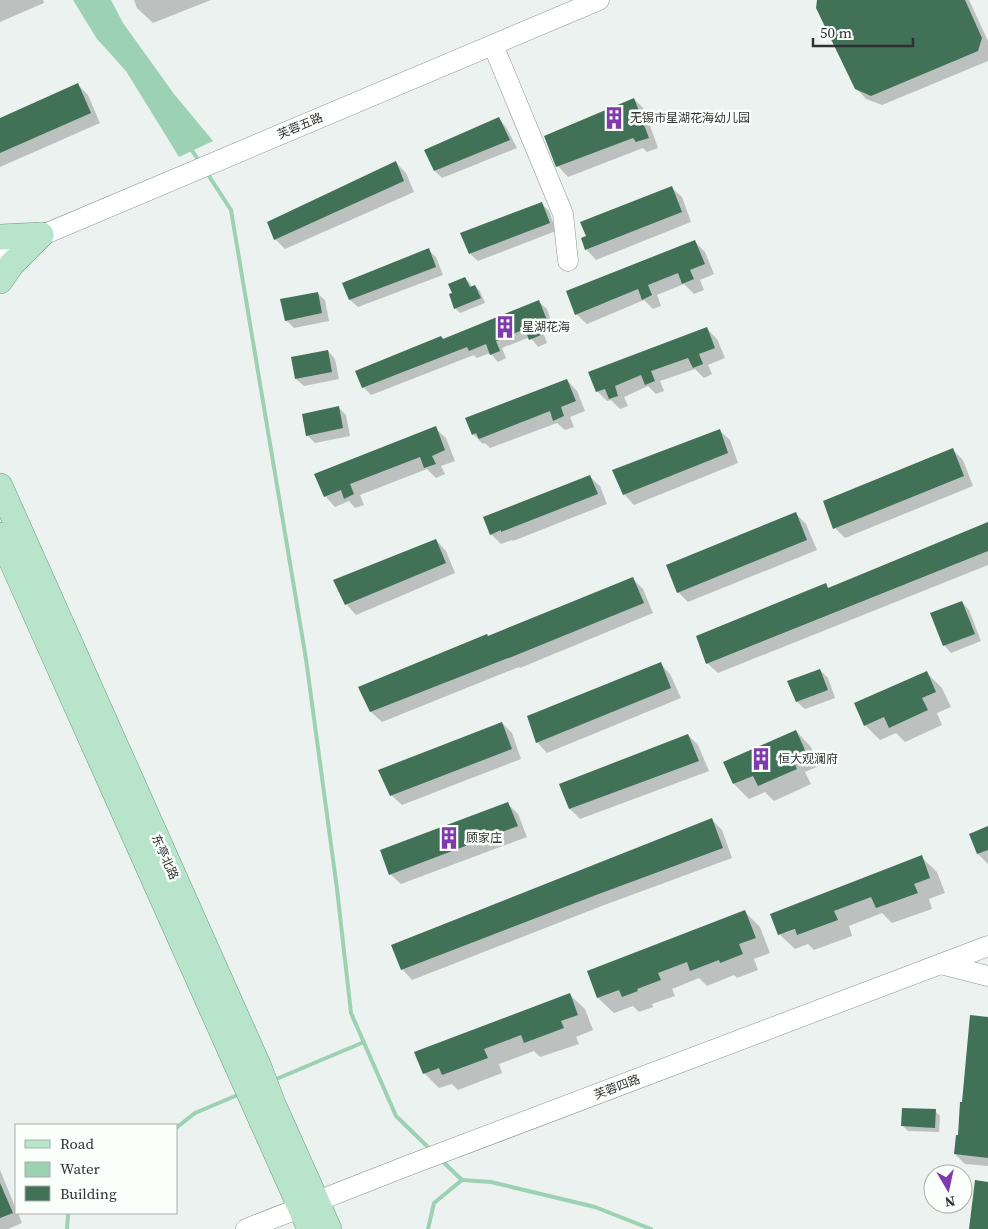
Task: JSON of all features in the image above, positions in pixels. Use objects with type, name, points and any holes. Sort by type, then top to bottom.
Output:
[{"type":"main road","points":[[0,237],[41,235]]},
{"type":"main road","points":[[0,281],[12,264],[41,235]]},
{"type":"main road","name":"东亭北路","points":[[0,486],[309,1212],[329,1229]]},
{"type":"main road","name":"东亭北路","points":[[0,535],[250,1071]]},
{"type":"street","name":"芙蓉五路","points":[[0,253],[599,0]]},
{"type":"street","points":[[493,45],[563,214],[568,261]]},
{"type":"street","name":"芙蓉四路","points":[[246,1229],[309,1212],[412,1164],[988,946]]},
{"type":"street","points":[[941,964],[988,976]]},
{"type":"water","points":[[73,0],[111,0],[123,23],[174,94],[213,141],[179,157],[126,71],[97,39]]},
{"type":"building","points":[[817,0],[965,0],[982,38],[978,51],[871,96],[855,89],[816,8]]},
{"type":"building","points":[[78,83],[91,113],[0,153],[0,118]]},
{"type":"building","name":"无锡市星湖花海幼儿园","points":[[634,98],[649,138],[636,142],[633,138],[556,167],[544,136]]},
{"type":"building","points":[[499,117],[510,140],[434,171],[424,150]]},
{"type":"building","points":[[396,161],[404,181],[274,240],[267,222]]},
{"type":"building","points":[[672,186],[682,212],[585,250],[581,238],[586,236],[580,222]]},
{"type":"building","points":[[542,202],[550,223],[469,254],[460,233]]},
{"type":"building","points":[[695,240],[705,264],[690,270],[694,279],[682,284],[678,273],[648,285],[652,295],[642,300],[638,289],[575,315],[566,291]]},
{"type":"building","points":[[429,248],[436,267],[349,300],[342,283]]},
{"type":"building","points":[[465,277],[470,287],[475,285],[481,298],[454,309],[449,294],[452,293],[448,284]]},
{"type":"building","points":[[318,292],[322,313],[285,321],[280,299]]},
{"type":"building","points":[[539,300],[547,320],[536,324],[541,335],[529,340],[525,329],[496,341],[500,351],[490,355],[486,344],[469,351],[467,347],[362,388],[355,371],[441,336],[443,339]]},
{"type":"building","points":[[707,327],[715,348],[699,354],[703,364],[693,368],[688,358],[651,371],[655,381],[645,385],[641,375],[615,386],[618,396],[609,399],[605,389],[596,392],[588,372]]},
{"type":"building","points":[[328,350],[332,372],[295,379],[291,357]]},
{"type":"building","points":[[567,379],[576,401],[561,407],[564,416],[553,421],[550,411],[479,439],[476,433],[472,435],[465,418]]},
{"type":"building","points":[[339,406],[343,428],[306,436],[302,414]]},
{"type":"building","points":[[436,426],[445,450],[432,456],[436,464],[424,468],[420,457],[350,484],[354,494],[344,499],[341,490],[324,497],[314,474]]},
{"type":"building","points":[[720,429],[728,453],[623,495],[612,470]]},
{"type":"building","points":[[953,448],[964,476],[833,529],[823,501]]},
{"type":"building","points":[[590,475],[598,494],[490,535],[483,517]]},
{"type":"building","points":[[796,512],[807,540],[677,593],[666,565]]},
{"type":"building","points":[[988,522],[988,551],[706,664],[696,636],[826,583],[828,588]]},
{"type":"building","points":[[436,539],[446,563],[345,605],[333,580]]},
{"type":"building","points":[[633,577],[644,603],[509,658],[370,712],[358,687],[487,634],[488,636]]},
{"type":"building","points":[[962,601],[975,634],[943,646],[930,613]]},
{"type":"building","points":[[661,662],[671,688],[536,743],[527,716]]},
{"type":"building","points":[[820,669],[828,690],[796,702],[787,681]]},
{"type":"building","points":[[927,671],[936,692],[922,698],[928,710],[889,728],[884,717],[864,726],[854,703]]},
{"type":"building","points":[[502,722],[512,749],[390,796],[378,770]]},
{"type":"building","name":"恒大观澜府","points":[[796,730],[805,750],[791,756],[797,769],[758,786],[753,776],[733,784],[723,762]]},
{"type":"building","points":[[688,734],[699,761],[569,809],[559,784]]},
{"type":"building","name":"顾家庄","points":[[508,802],[518,826],[389,875],[380,850]]},
{"type":"building","points":[[712,818],[723,848],[401,970],[391,945]]},
{"type":"building","points":[[988,826],[988,850],[977,854],[969,834]]},
{"type":"building","points":[[922,855],[930,878],[914,884],[918,893],[876,908],[871,897],[834,911],[838,920],[797,935],[795,929],[778,935],[770,914]]},
{"type":"building","points":[[745,910],[756,938],[739,944],[743,954],[720,963],[719,960],[690,971],[687,962],[658,973],[661,980],[637,989],[638,991],[622,997],[619,990],[597,998],[587,971]]},
{"type":"building","points":[[570,993],[578,1015],[561,1021],[564,1028],[524,1043],[521,1035],[484,1049],[488,1058],[442,1075],[439,1068],[423,1074],[414,1052]]},
{"type":"building","points":[[970,1015],[988,1017],[988,1158],[954,1154],[956,1135],[958,1135],[960,1102],[962,1102]]},
{"type":"building","points":[[902,1108],[936,1109],[935,1128],[901,1126]]},
{"type":"building","points":[[975,1180],[988,1182],[988,1229],[969,1229],[971,1214],[973,1214]]},
{"type":"building","points":[[0,1183],[13,1213],[0,1218]]},
{"type":"waterway","points":[[189,146],[199,161]]},
{"type":"waterway","points":[[207,173],[231,210],[306,659],[337,889],[351,1013],[396,1116],[432,1151]]},
{"type":"waterway","points":[[274,1080],[364,1042]]},
{"type":"waterway","points":[[178,1126],[195,1113],[240,1094]]},
{"type":"waterway","points":[[428,1229],[434,1203],[462,1180],[440,1159]]},
{"type":"waterway","points":[[462,1180],[491,1182],[595,1207],[651,1229]]},
{"type":"waterway","points":[[67,1229],[68,1214]]},
{"type":"place","name":"无锡市星湖花海幼儿园","points":[[614,118]]},
{"type":"place","name":"星湖花海","points":[[505,327]]},
{"type":"place","name":"恒大观澜府","points":[[761,759]]},
{"type":"place","name":"顾家庄","points":[[449,838]]}]
